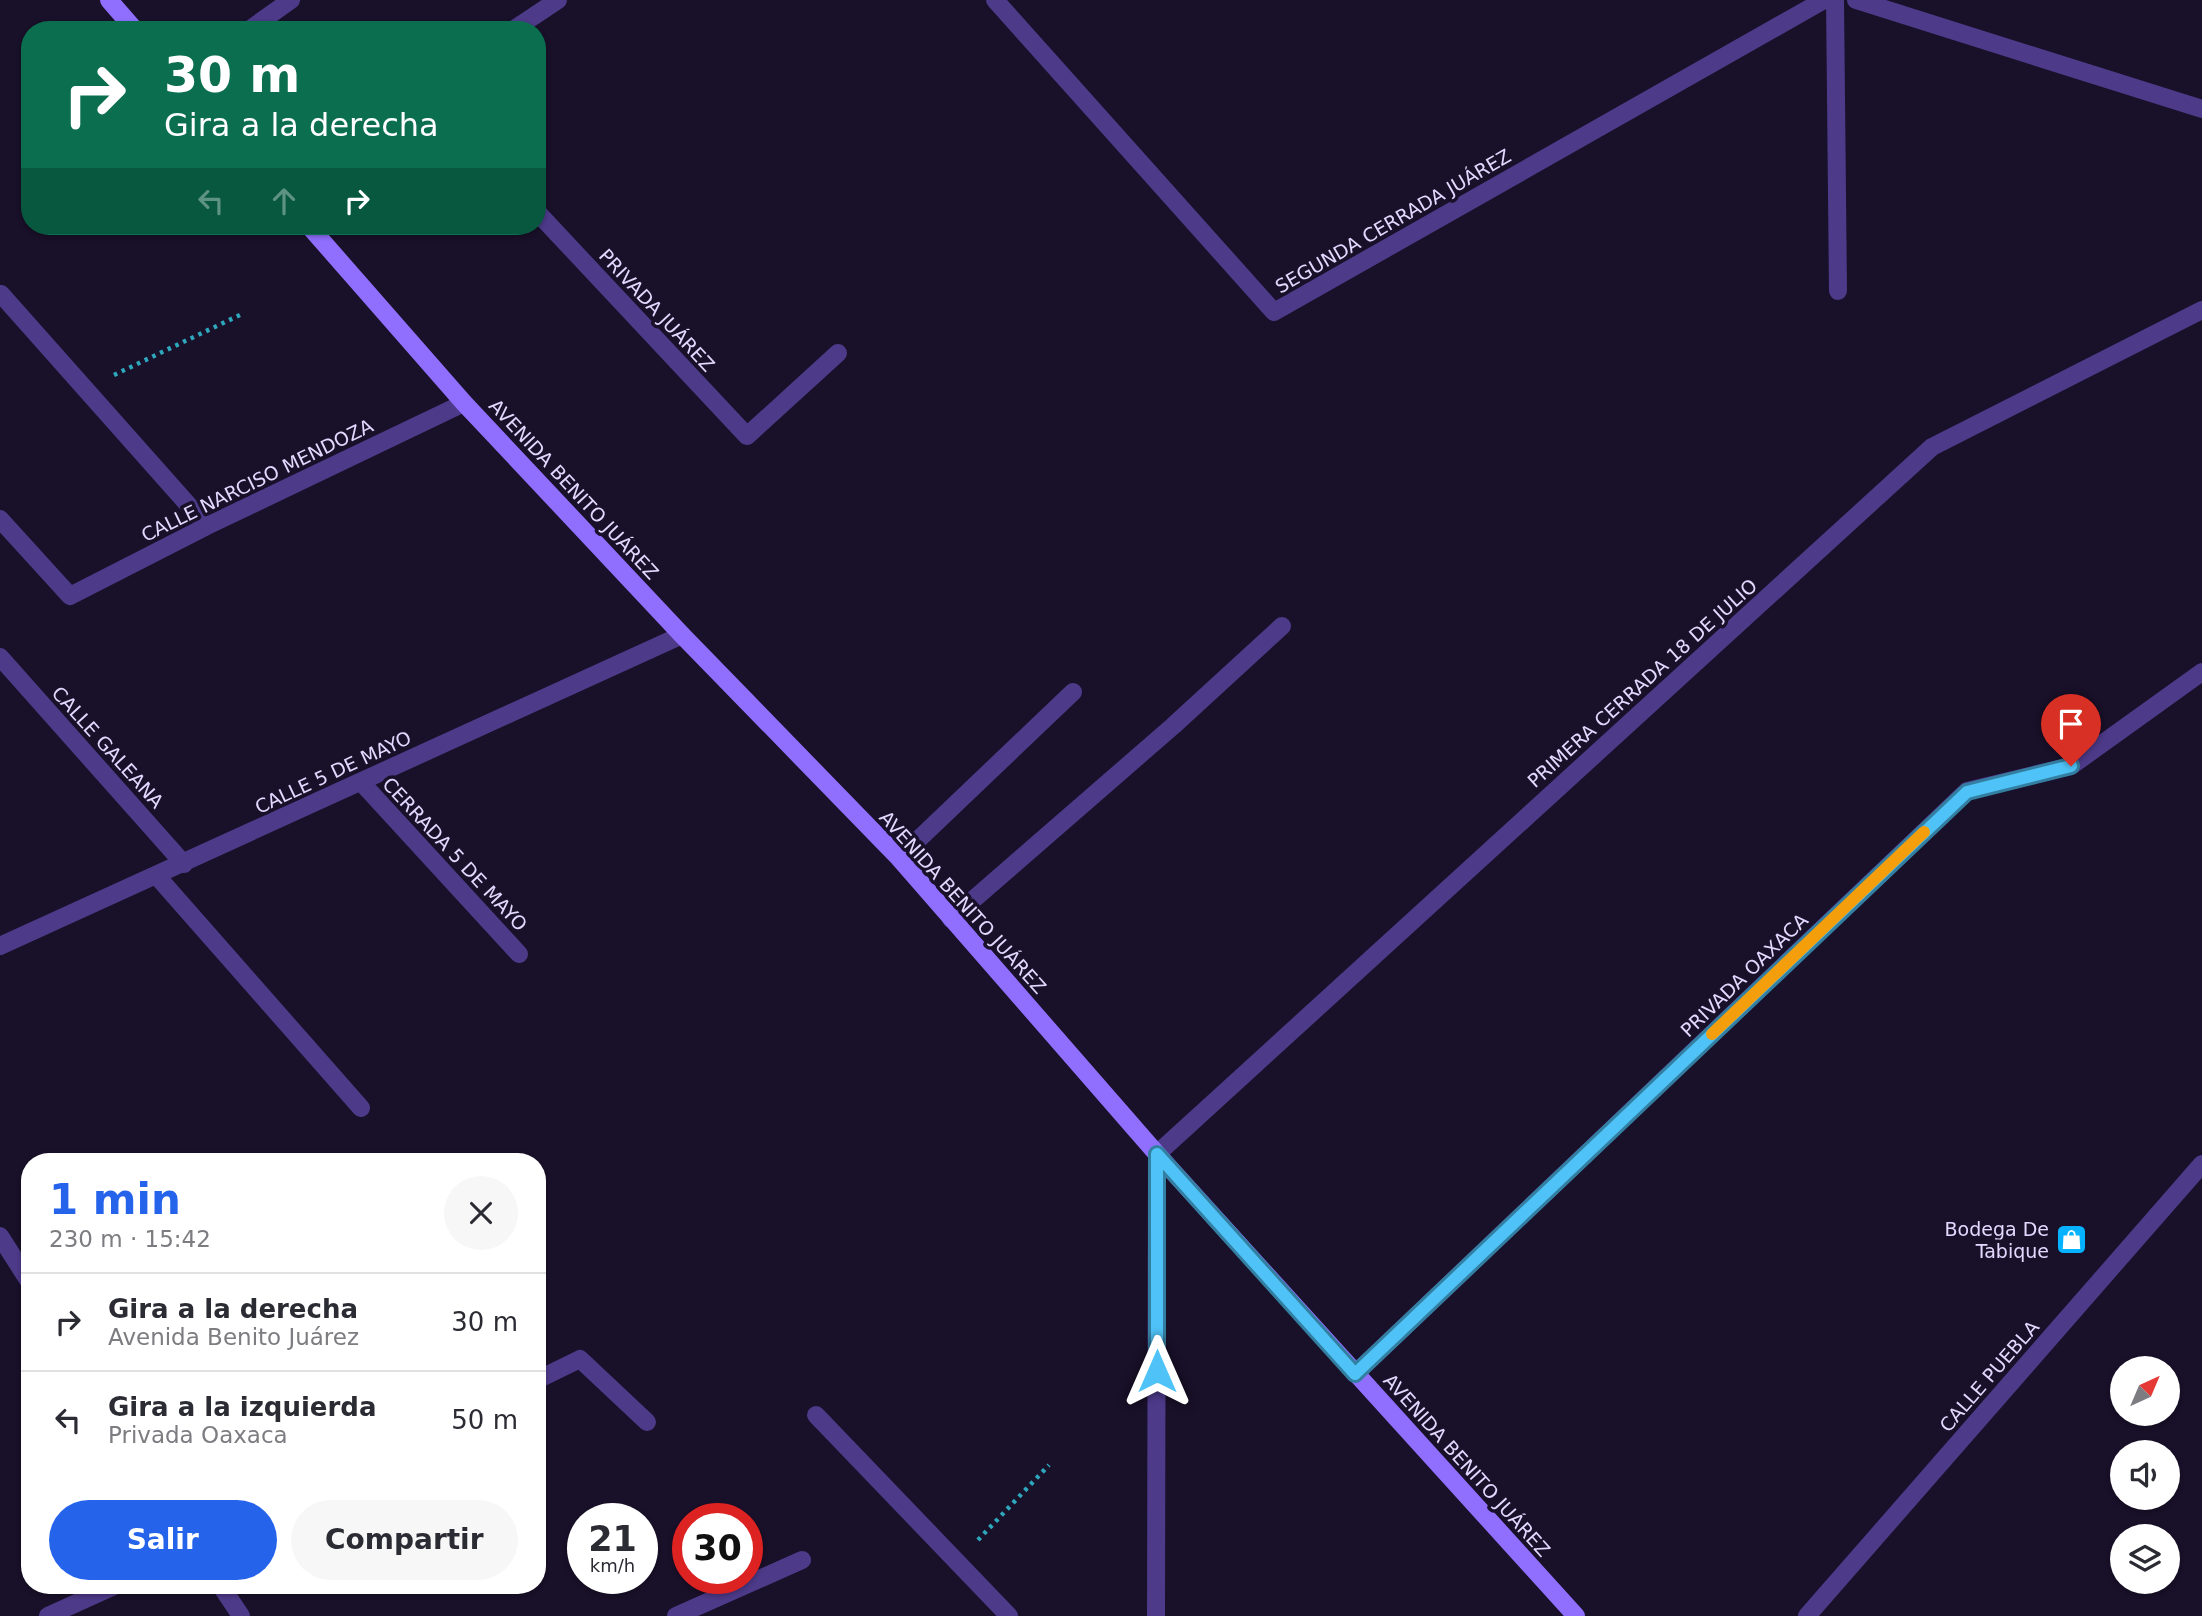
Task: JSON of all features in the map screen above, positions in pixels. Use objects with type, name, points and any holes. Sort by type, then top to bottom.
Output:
[{"type":"main road","points":[[109,0],[127,21]]},
{"type":"main road","name":"AVENIDA BENITO JUÁREZ","points":[[317,235],[464,402],[682,635],[899,858],[1157,1154],[1576,1616]]},
{"type":"street","points":[[262,21],[291,0]]},
{"type":"street","points":[[526,21],[558,0]]},
{"type":"street","name":"SEGUNDA CERRADA JUÁREZ","points":[[995,0],[1274,312],[1824,0]]},
{"type":"street","points":[[1835,0],[1838,291]]},
{"type":"street","points":[[1856,0],[2202,109]]},
{"type":"street","name":"PRIVADA JUÁREZ","points":[[546,222],[747,436],[838,353]]},
{"type":"street","points":[[1,294],[207,526]]},
{"type":"street","name":"PRIMERA CERRADA 18 DE JULIO","points":[[1157,1154],[1932,447],[2202,310]]},
{"type":"street","name":"CALLE NARCISO MENDOZA","points":[[0,519],[70,596],[207,526],[464,402]]},
{"type":"street","points":[[951,919],[1173,726],[1282,626]]},
{"type":"street","name":"CALLE 5 DE MAYO","points":[[0,946],[682,635]]},
{"type":"street","name":"CALLE GALEANA","points":[[0,657],[184,864]]},
{"type":"street","name":"PRIVADA OAXACA","points":[[1355,1374],[1967,792],[2071,766],[2202,672]]},
{"type":"street","points":[[899,858],[1073,692]]},
{"type":"street","name":"CERRADA 5 DE MAYO","points":[[360,782],[519,954]]},
{"type":"street","points":[[156,875],[361,1108]]},
{"type":"street","points":[[1156,1616],[1157,1154]]},
{"type":"street","name":"CALLE PUEBLA","points":[[1807,1616],[2202,1164]]},
{"type":"street","points":[[0,1236],[21,1269]]},
{"type":"street","points":[[546,1376],[580,1359],[647,1422]]},
{"type":"street","points":[[816,1415],[1009,1616]]},
{"type":"street","points":[[676,1616],[802,1560]]},
{"type":"street","points":[[47,1616],[96,1594]]},
{"type":"street","points":[[226,1594],[241,1616]]},
{"type":"path","points":[[85,388],[242,314]]},
{"type":"path","points":[[957,1560],[1049,1465]]},
{"type":"slow traffic","points":[[1712,1034],[1924,832]]},
{"type":"place","name":"Bodega De Tabique","points":[[2072,1240]]},
{"type":"route","points":[[1157,1371],[1157,1154],[1355,1374],[1967,792],[2071,766]]}]
